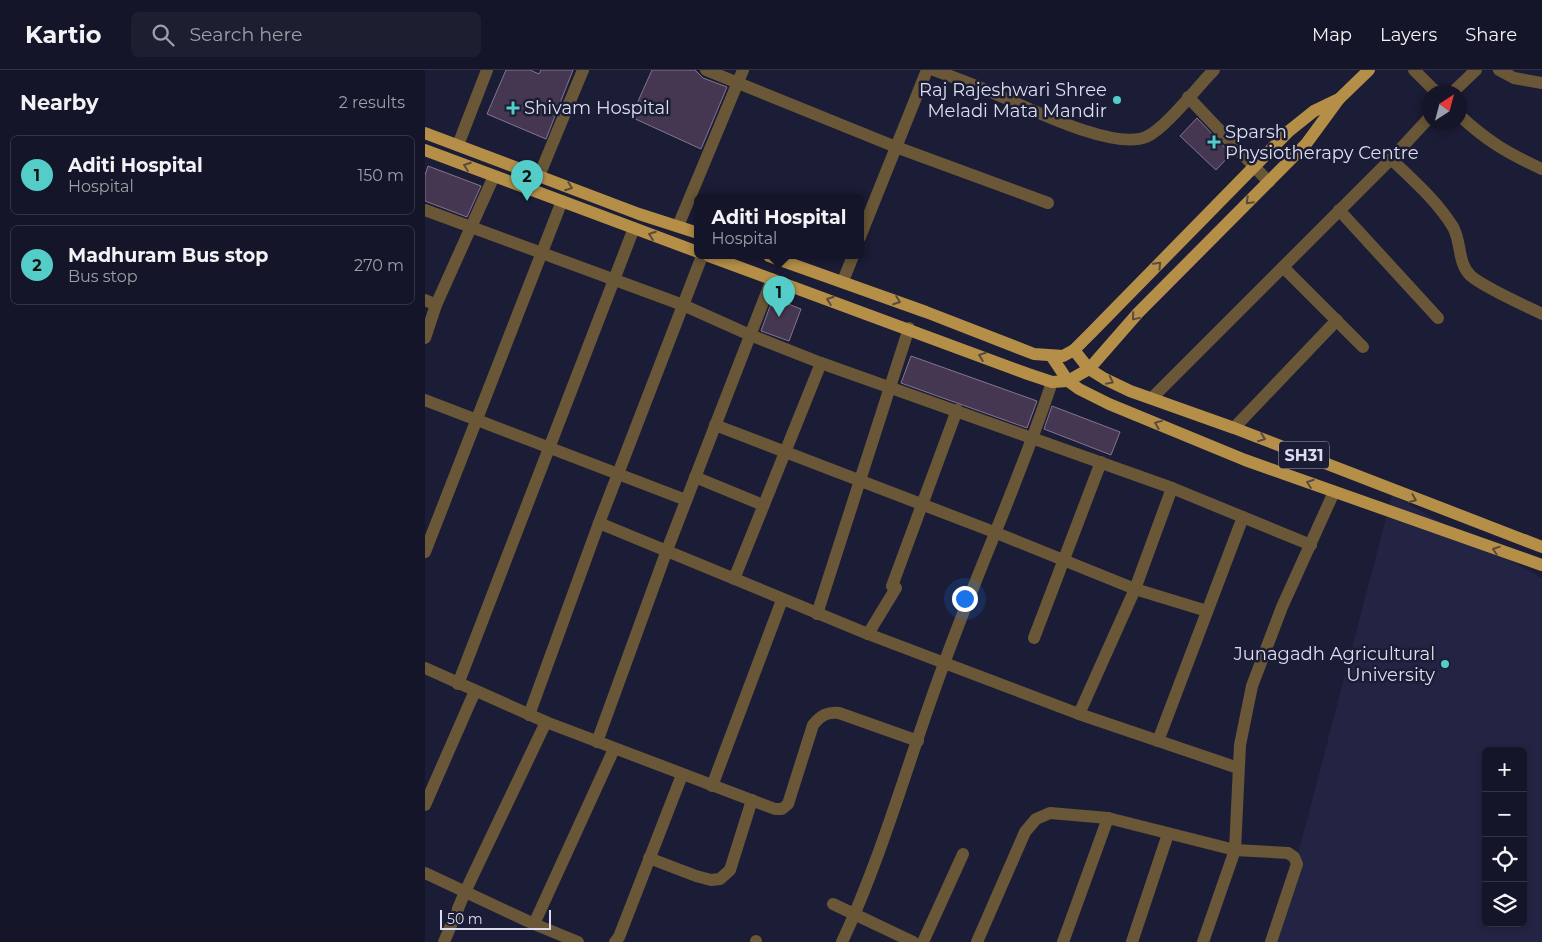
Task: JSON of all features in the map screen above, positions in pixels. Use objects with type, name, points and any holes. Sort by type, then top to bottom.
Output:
[{"type":"main road","points":[[717,259],[1053,382],[1068,381],[1089,369],[1138,313],[1306,144],[1339,99],[1369,70]]},
{"type":"main road","points":[[778,259],[843,281],[1034,354],[1053,357],[1063,356],[1074,350],[1289,131],[1314,111],[1339,99]]},
{"type":"main road","points":[[425,133],[639,214],[694,231]]},
{"type":"main road","points":[[425,150],[694,250]]},
{"type":"main road","name":"SH31","points":[[1074,350],[1089,369],[1105,379],[1542,547]]},
{"type":"main road","points":[[1053,357],[1068,381],[1079,389],[1109,404],[1245,460],[1542,565]]},
{"type":"street","points":[[457,146],[487,70]]},
{"type":"street","points":[[539,176],[583,70]]},
{"type":"street","points":[[707,70],[741,76],[897,147],[1049,204]]},
{"type":"street","points":[[864,228],[927,70]]},
{"type":"street","points":[[934,70],[1063,123],[1103,135],[1134,139],[1145,137],[1159,129],[1213,70]]},
{"type":"street","points":[[1414,70],[1429,85]]},
{"type":"street","points":[[1460,85],[1476,70]]},
{"type":"street","points":[[1499,70],[1513,78],[1542,84]]},
{"type":"street","points":[[679,226],[741,76]]},
{"type":"street","points":[[1188,97],[1269,182]]},
{"type":"street","points":[[1467,122],[1488,141],[1542,169]]},
{"type":"street","points":[[1151,398],[1391,159],[1422,126]]},
{"type":"street","points":[[1391,159],[1421,188],[1454,228],[1459,244],[1461,263],[1471,276],[1542,314]]},
{"type":"street","points":[[425,338],[431,303],[471,227],[494,176]]},
{"type":"street","points":[[425,552],[562,201]]},
{"type":"street","points":[[425,210],[683,305],[750,335],[821,363],[1034,437],[1172,488],[1311,545]]},
{"type":"street","points":[[1339,210],[1438,318]]},
{"type":"street","points":[[458,684],[634,228]]},
{"type":"street","points":[[529,715],[599,522],[701,259]]},
{"type":"street","points":[[843,281],[852,259]]},
{"type":"street","points":[[1283,267],[1363,347]]},
{"type":"street","points":[[597,742],[667,550],[772,279]]},
{"type":"street","points":[[1234,428],[1337,320]]},
{"type":"street","points":[[817,614],[909,328]]},
{"type":"street","points":[[734,579],[821,363]]},
{"type":"street","points":[[841,942],[854,915],[918,741],[944,663],[994,532],[1034,437],[1053,382]]},
{"type":"street","points":[[425,400],[686,500]]},
{"type":"street","points":[[868,634],[894,587],[957,410]]},
{"type":"street","points":[[715,425],[994,532],[1135,589],[1207,611]]},
{"type":"street","points":[[1034,638],[1101,462]]},
{"type":"street","points":[[695,477],[763,505]]},
{"type":"street","points":[[1079,714],[1135,589],[1172,488]]},
{"type":"street","points":[[1203,942],[1235,846],[1238,768],[1242,726],[1252,686],[1282,607],[1334,492]]},
{"type":"street","points":[[1158,740],[1243,517]]},
{"type":"street","points":[[599,522],[782,600],[868,634],[1079,714],[1238,768]]},
{"type":"street","points":[[712,786],[782,600]]},
{"type":"street","points":[[425,668],[546,722],[775,809],[782,809],[788,804],[813,724],[821,715],[830,712],[839,713],[918,741]]},
{"type":"street","points":[[425,805],[475,691]]},
{"type":"street","points":[[444,942],[465,892],[546,722]]},
{"type":"street","points":[[534,924],[614,749]]},
{"type":"street","points":[[615,942],[619,937],[682,775]]},
{"type":"street","points":[[649,858],[696,876],[721,879],[730,870],[752,800]]},
{"type":"street","points":[[978,942],[1025,832],[1036,818],[1050,813],[1108,818],[1167,834],[1288,853],[1294,857],[1297,864],[1271,942]]},
{"type":"street","points":[[1063,942],[1108,818]]},
{"type":"street","points":[[1132,942],[1167,834]]},
{"type":"street","points":[[923,942],[963,854]]},
{"type":"street","points":[[425,873],[534,924],[578,942]]},
{"type":"street","points":[[833,904],[913,942]]},
{"type":"shaded area","name":"Junagadh Agricultural University","points":[[1392,495],[1542,578],[1542,942],[1275,942]]},
{"type":"building","points":[[506,70],[530,70],[539,74],[541,70],[573,70],[546,139],[487,114]]},
{"type":"building","points":[[652,70],[695,70],[703,78],[727,87],[701,149],[631,117]]},
{"type":"building","points":[[1197,118],[1231,154],[1216,170],[1180,136]]},
{"type":"building","points":[[428,166],[481,186],[467,217],[425,201],[425,175]]},
{"type":"building","points":[[773,298],[801,309],[789,341],[761,331]]},
{"type":"building","points":[[911,356],[1037,401],[1027,428],[901,383]]},
{"type":"building","points":[[1052,406],[1120,432],[1111,455],[1044,429]]},
{"type":"place","name":"Raj Rajeshwari Shree Meladi Mata Mandir","points":[[1117,100]]},
{"type":"place","name":"Shivam Hospital","points":[[513,108]]},
{"type":"place","name":"Sparsh Physiotherapy Centre","points":[[1214,142]]},
{"type":"place","name":"Madhuram Bus stop","points":[[527,201]]},
{"type":"place","name":"Aditi Hospital","points":[[779,317]]},
{"type":"place","name":"Junagadh Agricultural University","points":[[1445,664]]}]
